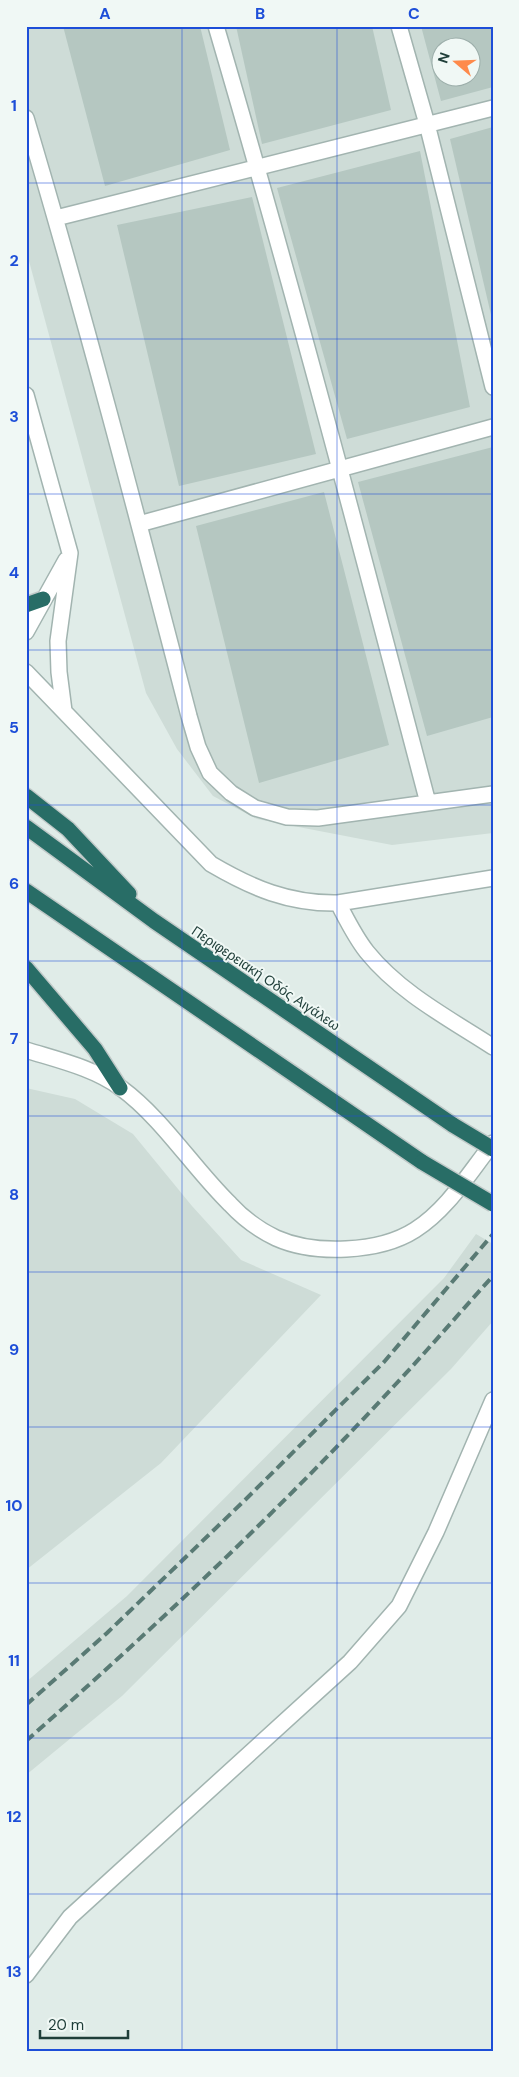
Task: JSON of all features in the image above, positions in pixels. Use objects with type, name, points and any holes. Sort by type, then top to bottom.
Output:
[{"type":"highway","points":[[26,604],[43,598]]},
{"type":"highway","points":[[26,796],[68,829],[154,921]]},
{"type":"highway","name":"Περιφερειακή Οδός Αιγάλεω","points":[[26,827],[154,921],[453,1125],[493,1148]]},
{"type":"highway","points":[[26,891],[422,1162],[493,1204]]},
{"type":"highway","points":[[26,968],[95,1049],[120,1088]]},
{"type":"street","points":[[216,26],[258,168],[340,468],[428,803]]},
{"type":"street","points":[[399,26],[427,124],[493,387]]},
{"type":"street","points":[[56,218],[493,108]]},
{"type":"street","points":[[26,118],[56,218],[189,716],[198,747],[210,773],[231,793],[255,808],[287,817],[318,818],[493,794]]},
{"type":"street","points":[[26,395],[70,552],[58,641],[59,672],[64,711]]},
{"type":"street","points":[[139,524],[493,426]]},
{"type":"street","points":[[26,632],[70,552]]},
{"type":"street","points":[[26,672],[211,864],[234,878],[265,891],[313,904],[338,903],[493,878]]},
{"type":"street","points":[[338,903],[353,932],[382,968],[416,996],[493,1046]]},
{"type":"street","points":[[26,1050],[81,1067],[120,1088],[141,1107],[242,1215],[276,1238],[309,1248],[332,1249],[390,1243],[415,1230],[442,1209],[493,1143]]},
{"type":"street","points":[[26,1975],[70,1917],[350,1662],[399,1606],[436,1532],[493,1400]]},
{"type":"shaded area","points":[[26,26],[493,26],[493,833],[392,845],[257,819],[213,796],[177,749],[146,693],[26,250]]},
{"type":"shaded area","points":[[26,1088],[75,1099],[133,1134],[192,1206],[241,1260],[321,1295],[161,1463],[26,1570]]},
{"type":"shaded area","points":[[476,1234],[493,1244],[493,1321],[451,1369],[122,1696],[26,1775],[26,1682],[127,1596],[444,1278]]},
{"type":"building","points":[[63,26],[200,26],[230,150],[105,186]]},
{"type":"building","points":[[236,26],[372,26],[391,110],[262,144]]},
{"type":"building","points":[[421,26],[493,26],[493,87],[441,101],[438,88],[482,88],[482,38],[432,38],[432,67]]},
{"type":"building","points":[[493,127],[493,319],[492,319],[450,139]]},
{"type":"building","points":[[420,151],[470,407],[347,439],[277,188]]},
{"type":"building","points":[[252,197],[316,454],[179,486],[117,225]]},
{"type":"building","points":[[493,447],[493,717],[427,736],[358,482]]},
{"type":"building","points":[[324,492],[389,745],[259,783],[196,526]]},
{"type":"railway","points":[[26,1705],[107,1633],[384,1362],[493,1234]]},
{"type":"railway","points":[[26,1741],[168,1612],[261,1523],[350,1433],[493,1276]]}]
